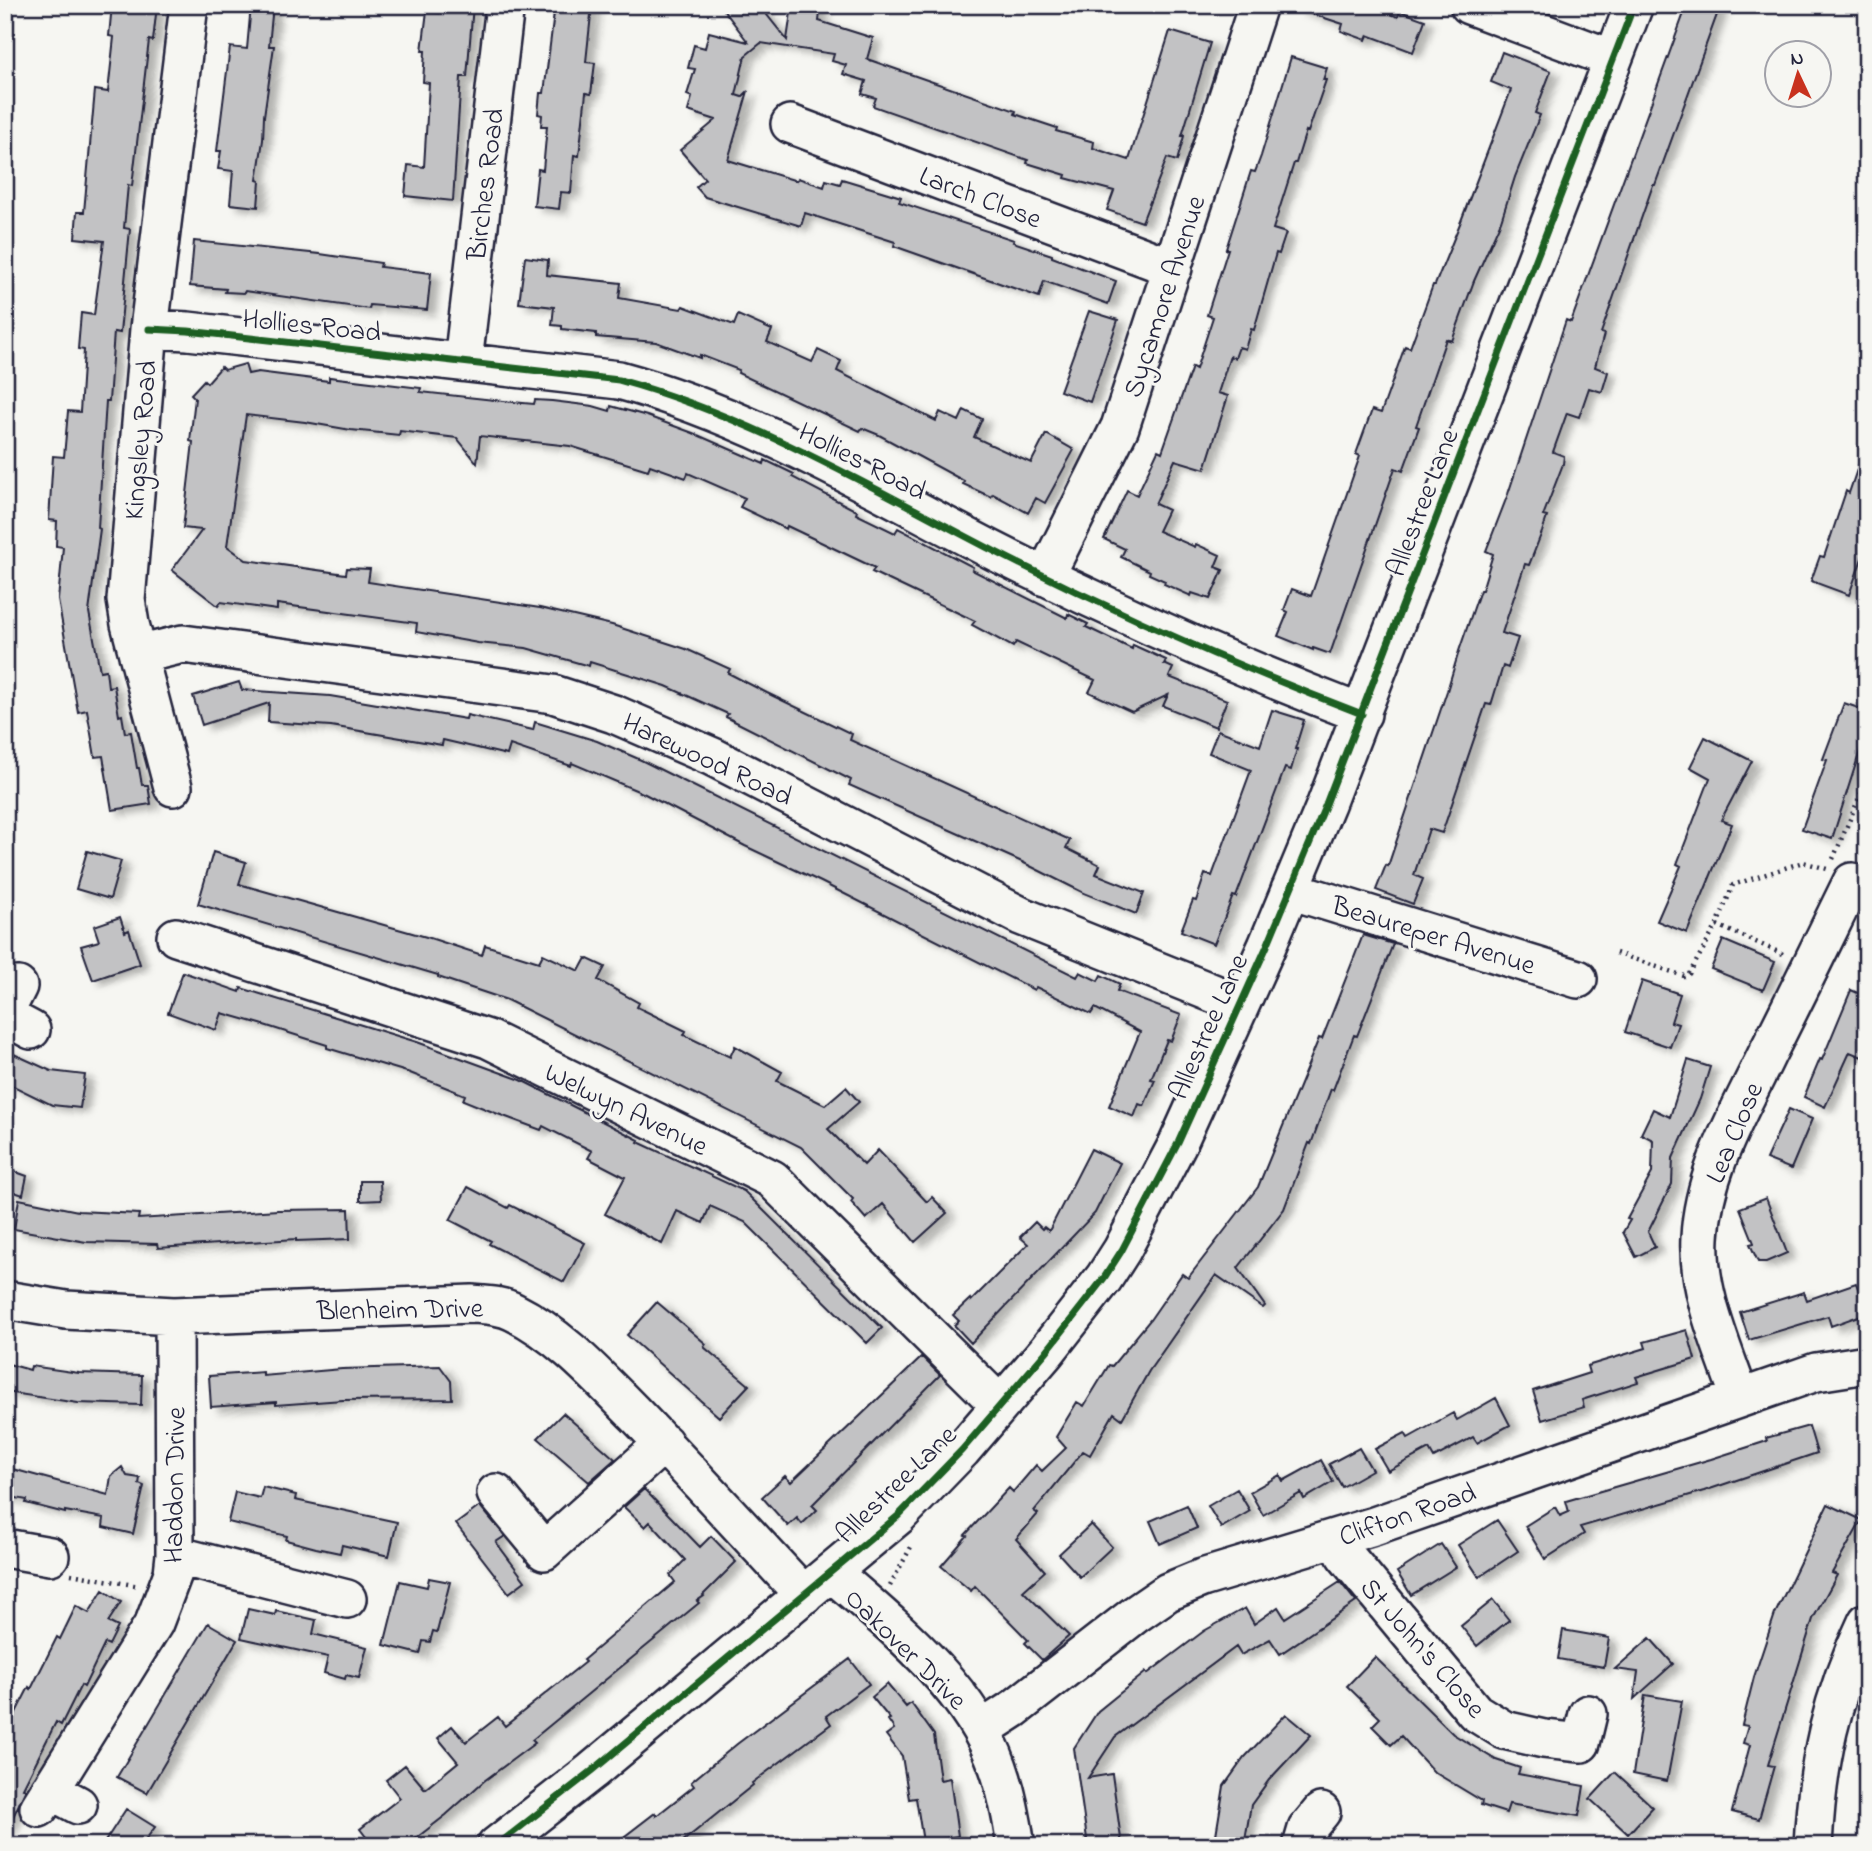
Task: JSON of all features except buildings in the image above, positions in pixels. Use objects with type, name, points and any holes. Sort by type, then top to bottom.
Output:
[{"type":"street","name":"Kingsley Road","points":[[173,787],[126,600],[149,329],[189,5]]},
{"type":"street","name":"Birches Road","points":[[463,362],[505,5]]},
{"type":"street","name":"Sycamore Avenue","points":[[1045,577],[1120,427],[1258,5]]},
{"type":"street","points":[[1469,5],[1613,59]]},
{"type":"street","name":"Allestree Lane","points":[[496,1846],[592,1770],[906,1508],[962,1450],[1046,1352],[1104,1278],[1122,1250],[1178,1143],[1290,890],[1362,714],[1634,5]]},
{"type":"street","name":"Larch Close","points":[[790,124],[1173,268]]},
{"type":"street","name":"Hollies Road","points":[[149,329],[202,332],[619,380],[661,392],[710,409],[785,444],[1045,577],[1179,641],[1362,714]]},
{"type":"street","name":"Harewood Road","points":[[138,655],[183,644],[553,695],[614,715],[713,757],[1021,916],[1240,1004]]},
{"type":"street","name":"Lea Close","points":[[1740,1398],[1709,1305],[1702,1273],[1699,1240],[1706,1197],[1735,1118],[1852,881]]},
{"type":"street","name":"Beaureper Avenue","points":[[1290,890],[1578,979]]},
{"type":"street","name":"Welwyn Avenue","points":[[176,937],[488,1039],[772,1179],[1000,1405]]},
{"type":"street","name":"Blenheim Drive","points":[[5,1300],[66,1310],[174,1316],[472,1304],[493,1305],[512,1310],[538,1325],[566,1347],[664,1443],[817,1584]]},
{"type":"street","name":"Haddon Drive","points":[[55,1801],[154,1623],[173,1573],[174,1316]]},
{"type":"street","name":"Clifton Road","points":[[981,1730],[1015,1708],[1168,1592],[1202,1578],[1374,1527],[1816,1373],[1867,1364]]},
{"type":"street","points":[[496,1493],[544,1551],[664,1443]]},
{"type":"street","name":"St John's Close","points":[[1338,1537],[1345,1555],[1372,1590],[1461,1697],[1486,1720],[1504,1730],[1523,1735],[1581,1743],[1588,1714]]},
{"type":"street","points":[[5,1548],[50,1556]]},
{"type":"street","points":[[175,1555],[347,1600]]},
{"type":"street","name":"Oakover Drive","points":[[817,1584],[876,1612],[954,1688],[981,1730],[998,1767],[1010,1809],[1016,1846]]},
{"type":"street","points":[[1813,1846],[1818,1787],[1830,1716],[1851,1656],[1867,1622]]},
{"type":"street","points":[[1302,1846],[1307,1829],[1321,1812]]},
{"type":"path","points":[[1616,953],[1684,976],[1695,968],[1717,925],[1733,885],[1802,862],[1828,869],[1867,779]]},
{"type":"path","points":[[1860,793],[1867,796]]},
{"type":"path","points":[[1717,925],[1811,966]]},
{"type":"path","points":[[50,1556],[53,1571],[167,1591]]},
{"type":"cycle path","points":[[496,1846],[592,1771],[898,1516],[962,1450],[1046,1352],[1104,1278],[1122,1250],[1178,1143],[1267,946],[1326,804],[1634,5]]},
{"type":"cycle path","points":[[149,329],[188,331],[619,380],[668,395],[716,413],[810,455],[1039,574],[1130,617],[1268,677],[1362,714]]}]
